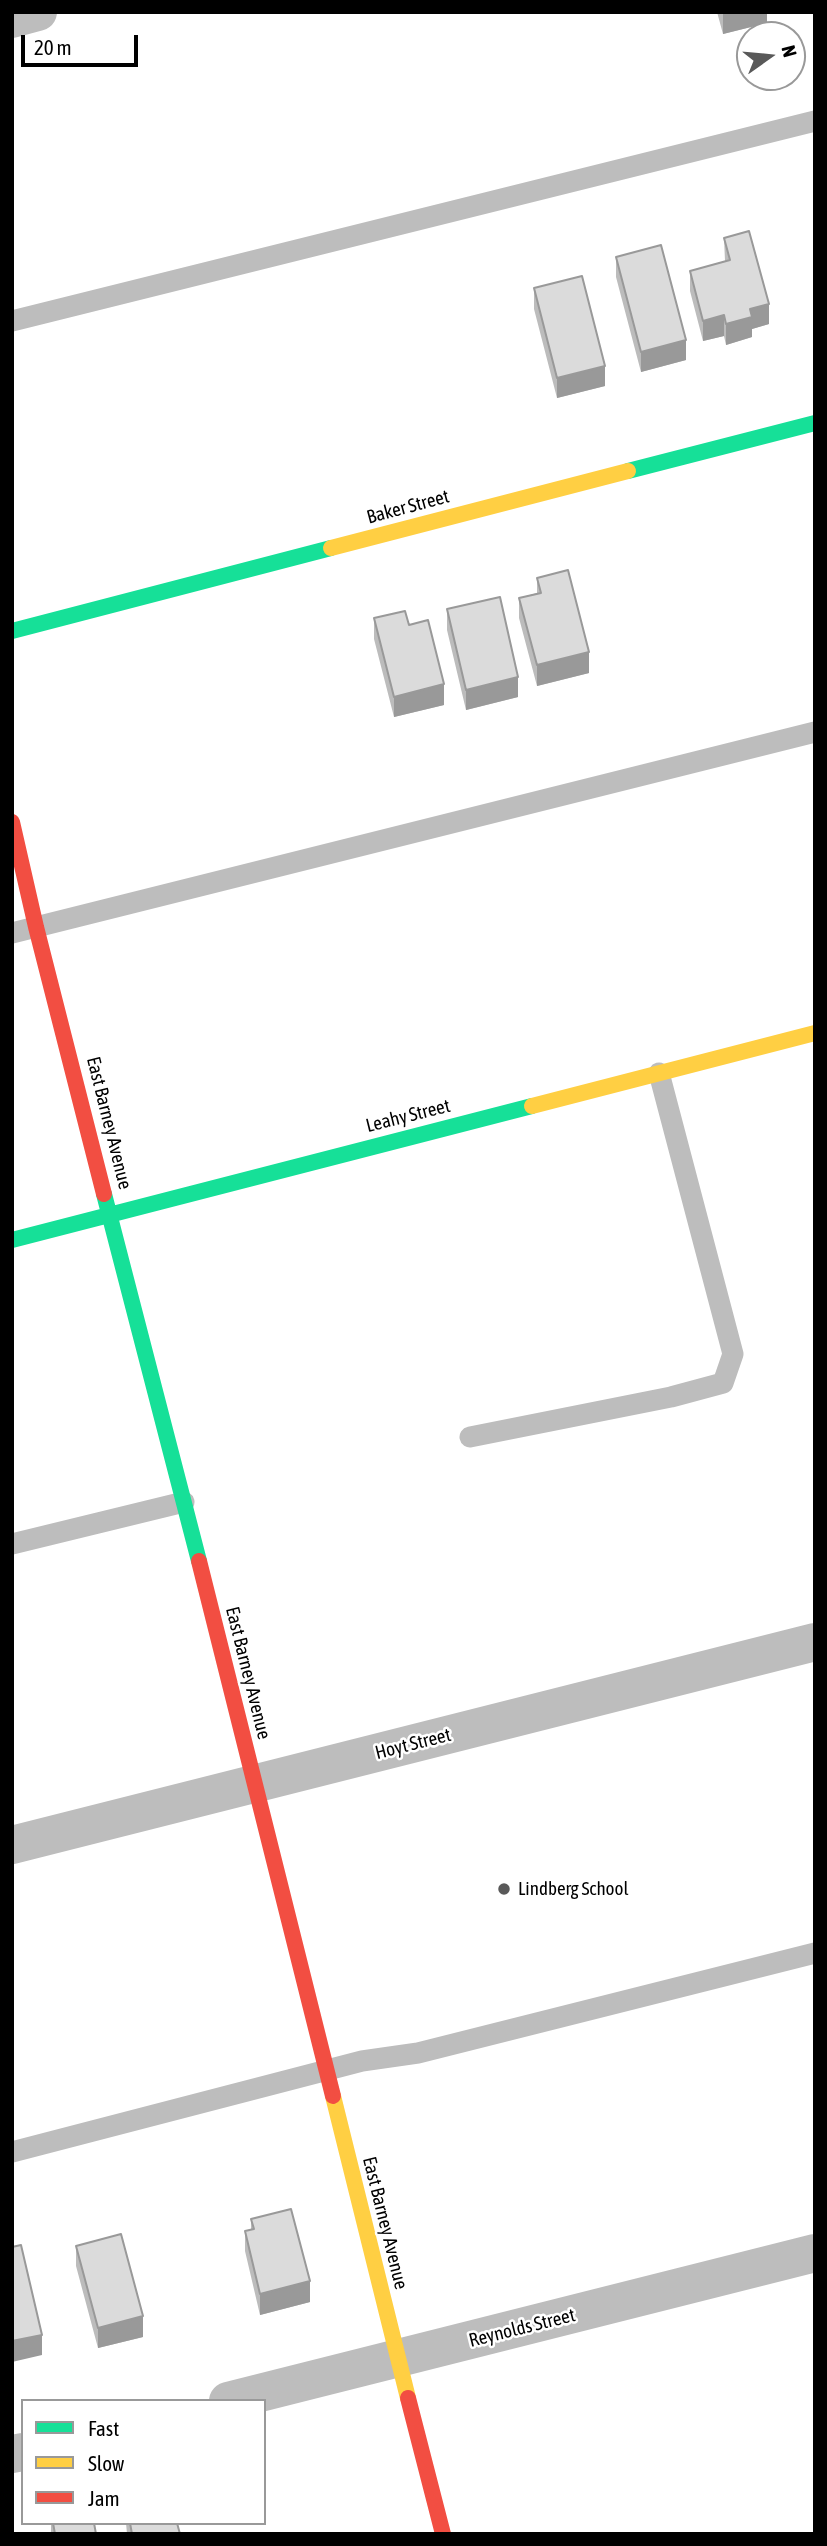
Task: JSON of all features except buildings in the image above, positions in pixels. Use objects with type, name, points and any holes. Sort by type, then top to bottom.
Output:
[{"type":"street","points":[[12,19],[38,12]]},
{"type":"street","name":"Baker Street","points":[[12,631],[815,423]]},
{"type":"street","name":"East Barney Avenue","points":[[12,822],[36,927],[256,1784],[397,2359],[443,2534]]},
{"type":"street","name":"Leahy Street","points":[[12,1240],[815,1033]]},
{"type":"street","name":"Hoyt Street","points":[[12,1846],[815,1642]]},
{"type":"street","name":"Reynolds Street","points":[[236,2399],[815,2253]]},
{"type":"lane","points":[[12,321],[815,121]]},
{"type":"lane","points":[[12,933],[815,732]]},
{"type":"lane","points":[[470,1437],[723,1383],[733,1354],[659,1073]]},
{"type":"lane","points":[[12,1544],[184,1502]]},
{"type":"lane","points":[[12,2152],[362,2061],[418,2053],[815,1952]]},
{"type":"traffic: fast","points":[[628,471],[815,423]]},
{"type":"traffic: fast","points":[[12,631],[331,548]]},
{"type":"traffic: fast","points":[[12,1240],[532,1106]]},
{"type":"traffic: fast","points":[[104,1194],[199,1561]]},
{"type":"traffic: slow","points":[[331,548],[628,471]]},
{"type":"traffic: slow","points":[[532,1106],[815,1033]]},
{"type":"traffic: slow","points":[[333,2096],[408,2398]]},
{"type":"traffic: jam","points":[[12,822],[104,1194]]},
{"type":"traffic: jam","points":[[199,1561],[333,2096]]},
{"type":"traffic: jam","points":[[408,2398],[443,2534]]},
{"type":"place","name":"Lindberg School","points":[[504,1889]]}]
